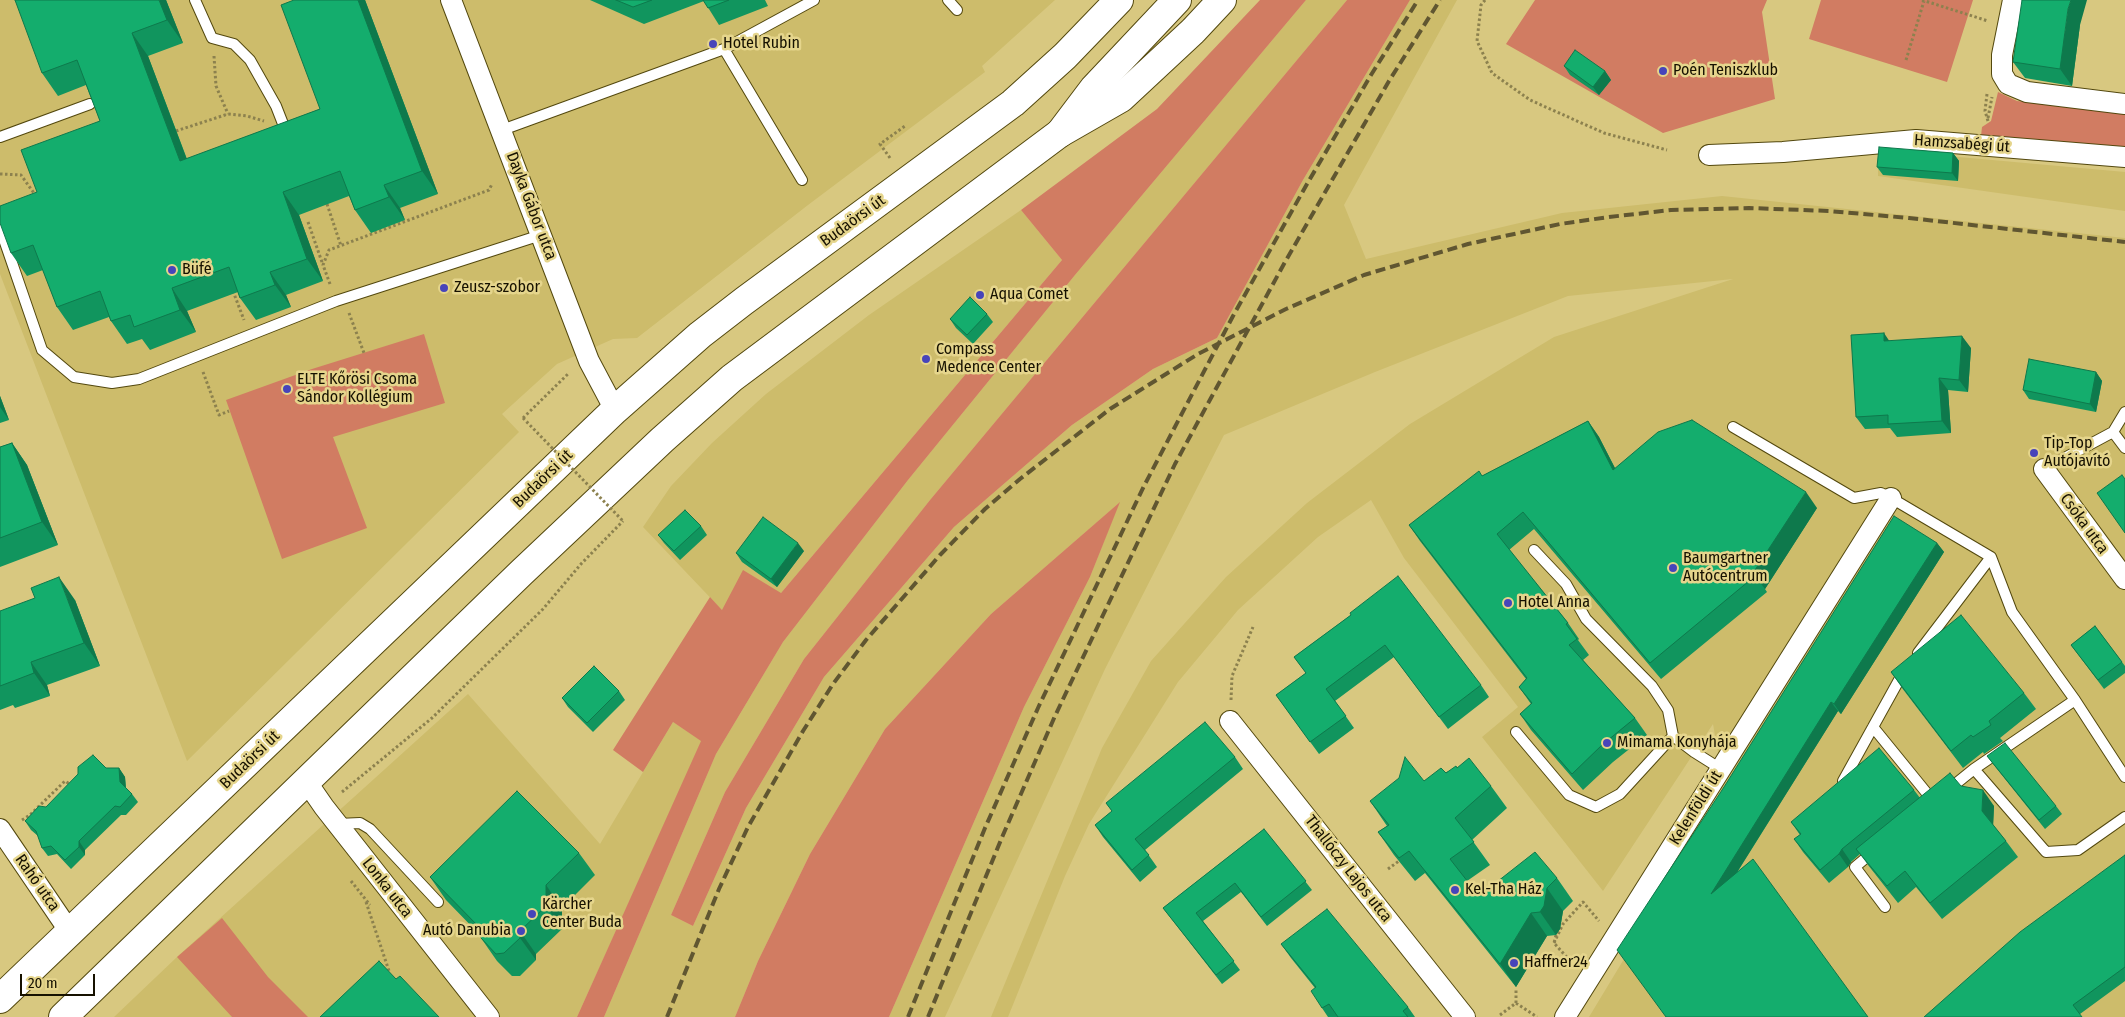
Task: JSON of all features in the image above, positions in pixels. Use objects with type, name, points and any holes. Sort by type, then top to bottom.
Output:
[{"type":"main road","name":"Budaörsi út","points":[[0,999],[615,410],[700,335],[1012,102],[1065,56],[1119,0]]},
{"type":"main road","points":[[1060,133],[1094,88],[1177,0]]},
{"type":"main road","points":[[64,1017],[306,781],[662,440],[732,378],[1060,133],[1121,98],[1193,32],[1222,0]]},
{"type":"street","name":"Dayka Gábor utca","points":[[451,0],[589,361],[615,410]]},
{"type":"street","points":[[2013,0],[2002,55],[2002,74],[2008,84],[2026,92],[2125,104]]},
{"type":"street","name":"Hamzsabégi út","points":[[1709,155],[1783,152],[1916,140],[2125,157]]},
{"type":"street","name":"Csóka utca","points":[[2044,469],[2125,579]]},
{"type":"street","name":"Kelenföldi út","points":[[1564,1017],[1891,498]]},
{"type":"street","name":"Thallóczy Lajos utca","points":[[1230,721],[1465,1017]]},
{"type":"street","name":"Lonka utca","points":[[306,781],[337,824],[488,1017]]},
{"type":"street","name":"Rahó utca","points":[[1,834],[70,932]]},
{"type":"lane","points":[[195,0],[212,38],[234,44],[250,60],[276,106],[285,129]]},
{"type":"lane","points":[[502,130],[724,49],[814,0]]},
{"type":"lane","points":[[948,0],[957,10]]},
{"type":"lane","points":[[724,49],[802,180]]},
{"type":"lane","points":[[0,137],[90,104]]},
{"type":"lane","points":[[0,228],[42,350],[74,377],[112,383],[139,379],[340,300],[541,235]]},
{"type":"lane","points":[[2044,469],[2113,432],[2125,412]]},
{"type":"lane","points":[[1733,427],[1854,498],[1881,494],[1891,498],[1991,556],[2012,612],[2075,700],[2125,777]]},
{"type":"lane","points":[[2113,432],[2125,448]]},
{"type":"lane","points":[[1534,550],[1566,584],[1586,619],[1652,686],[1668,710],[1673,736],[1721,769]]},
{"type":"lane","points":[[1844,781],[1911,662],[1991,556]]},
{"type":"lane","points":[[1873,727],[1931,805],[1974,768],[2075,700]]},
{"type":"lane","points":[[1516,732],[1569,795],[1596,807],[1620,794],[1673,736]]},
{"type":"lane","points":[[1974,768],[2046,852],[2078,850],[2125,817]]},
{"type":"lane","points":[[337,824],[360,823],[370,829],[438,902]]},
{"type":"lane","points":[[1884,843],[1855,867],[1885,907]]},
{"type":"path","points":[[1485,0],[1481,5],[1477,41],[1492,73],[1530,100],[1604,133],[1667,150]]},
{"type":"path","points":[[1906,60],[1923,0],[2007,28]]},
{"type":"path","points":[[212,38],[216,86],[228,114]]},
{"type":"path","points":[[1988,121],[1992,92]]},
{"type":"path","points":[[176,131],[228,114],[247,116]]},
{"type":"path","points":[[890,158],[880,144],[905,126]]},
{"type":"path","points":[[0,174],[21,175],[35,191],[38,200]]},
{"type":"path","points":[[323,265],[329,250],[489,190],[492,184]]},
{"type":"path","points":[[327,204],[341,246]]},
{"type":"path","points":[[308,222],[323,265],[364,353]]},
{"type":"path","points":[[230,282],[249,335]]},
{"type":"path","points":[[197,356],[219,415],[229,411]]},
{"type":"path","points":[[324,807],[432,718],[543,609],[581,564],[623,521],[523,418],[569,373]]},
{"type":"path","points":[[1230,721],[1232,676],[1253,627]]},
{"type":"path","points":[[24,819],[65,781],[76,791]]},
{"type":"path","points":[[1388,869],[1399,861]]},
{"type":"path","points":[[366,901],[390,971],[383,978]]},
{"type":"path","points":[[1554,943],[1563,924],[1583,902],[1599,921]]},
{"type":"path","points":[[1554,943],[1556,935]]},
{"type":"path","points":[[1554,943],[1572,963]]},
{"type":"path","points":[[1516,989],[1516,1003]]},
{"type":"path","points":[[1500,1015],[1516,1003]]},
{"type":"path","points":[[1516,1003],[1537,1017]]},
{"type":"shaded area","name":"ELTE Kőrösi Csoma Sándor Kollégium","points":[[0,0],[1055,0],[982,66],[985,72],[808,205],[637,338],[613,339],[557,364],[502,414],[519,432],[187,761],[0,274]]},
{"type":"shaded area","points":[[1260,0],[1306,0],[1075,275],[908,480],[783,642],[716,754],[604,1017],[577,1017],[701,741],[673,722],[643,772],[613,750],[710,597],[722,610],[743,570],[781,593],[1062,260],[1021,210],[1157,109]]},
{"type":"shaded area","points":[[1306,0],[1347,0],[930,500],[804,659],[725,792],[671,915],[693,926],[746,808],[824,677],[954,527],[1072,425],[1153,369],[1217,338],[1303,180],[1410,0],[1457,0],[1344,205],[1366,259],[1562,213],[1722,196],[2125,238],[2125,1017],[1589,1017],[1624,959],[1720,814],[1721,769],[1713,724],[1603,891],[1482,737],[1518,707],[1404,558],[1371,500],[1318,537],[1238,610],[1178,682],[1089,824],[1065,876],[1008,1017],[991,1017],[1102,748],[1151,661],[1226,577],[1307,503],[1410,424],[1554,337],[1733,279],[1568,296],[1375,372],[1224,435],[1105,669],[945,1017],[889,1017],[1024,707],[1090,577],[1119,503],[991,614],[885,729],[810,854],[758,961],[735,1017],[604,1017],[716,754],[783,642],[908,480],[1075,275]]},
{"type":"shaded area","points":[[1347,0],[1410,0],[1303,180],[1217,338],[1153,369],[1072,425],[954,527],[824,677],[746,808],[693,926],[671,915],[725,792],[804,659],[930,500]]},
{"type":"shaded area","name":"Poén Teniszklub","points":[[1535,0],[1767,0],[1762,12],[1775,99],[1663,133],[1506,44]]},
{"type":"shaded area","points":[[1821,0],[1973,0],[1947,82],[1809,39]]},
{"type":"shaded area","points":[[1998,92],[2017,101],[2125,112],[2125,151],[1981,136],[1982,127],[1991,121]]},
{"type":"shaded area","points":[[1948,156],[2125,172],[2125,211],[1878,176],[1878,157]]},
{"type":"shaded area","points":[[1021,210],[1062,260],[781,593],[722,610],[643,527],[671,486],[712,443],[766,394],[869,315]]},
{"type":"shaded area","points":[[424,334],[445,403],[333,437],[367,528],[282,559],[226,400],[312,369]]},
{"type":"shaded area","points":[[1120,502],[1090,577],[1024,707],[889,1017],[735,1017],[758,961],[810,854],[885,729],[991,614]]},
{"type":"shaded area","points":[[468,694],[600,844],[673,722],[702,741],[577,1017],[114,1017],[177,957]]},
{"type":"shaded area","points":[[222,918],[268,977],[308,1017],[232,1017],[177,957]]},
{"type":"building","points":[[15,0],[159,0],[167,20],[132,33],[180,161],[320,109],[281,5],[294,0],[358,0],[422,171],[384,185],[389,197],[355,210],[340,171],[283,192],[307,259],[270,272],[275,285],[240,298],[229,267],[172,288],[180,310],[134,327],[130,315],[111,321],[100,291],[57,307],[33,245],[11,253],[0,223],[0,206],[37,192],[21,150],[100,121],[77,60],[42,73]]},
{"type":"building","points":[[616,0],[652,0],[633,7]]},
{"type":"building","points":[[703,0],[729,0],[708,8]]},
{"type":"building","points":[[2022,0],[2071,0],[2068,9],[2060,69],[2013,62]]},
{"type":"building","points":[[1575,50],[1605,71],[1593,87],[1564,66]]},
{"type":"building","points":[[1879,147],[1953,153],[1952,173],[1877,167]]},
{"type":"building","points":[[970,297],[987,314],[967,335],[950,319]]},
{"type":"building","points":[[1884,333],[1884,341],[1962,336],[1959,380],[1939,378],[1942,421],[1888,424],[1888,415],[1856,417],[1851,335]]},
{"type":"building","points":[[2029,359],[2096,372],[2090,404],[2023,390]]},
{"type":"building","points":[[1692,420],[1806,492],[1753,573],[1755,576],[1650,663],[1523,512],[1497,534],[1568,623],[1566,624],[1577,639],[1569,645],[1635,718],[1602,745],[1572,774],[1520,714],[1532,703],[1519,687],[1527,678],[1409,525],[1479,471],[1482,476],[1588,421],[1613,470],[1658,432]]},
{"type":"building","points":[[12,443],[42,522],[0,538],[0,447]]},
{"type":"building","points":[[2122,475],[2125,479],[2125,533],[2097,493]]},
{"type":"building","points":[[685,510],[701,526],[674,551],[658,535]]},
{"type":"building","points":[[1894,516],[1937,543],[1834,704],[1831,702],[1711,894],[1753,859],[1868,1017],[1666,1017],[1617,950],[1724,787]]},
{"type":"building","points":[[763,517],[798,543],[771,579],[736,553]]},
{"type":"building","points":[[1398,576],[1481,685],[1439,717],[1385,645],[1326,689],[1346,716],[1310,742],[1276,695],[1306,673],[1294,657],[1351,615],[1350,613]]},
{"type":"building","points":[[59,577],[84,643],[31,662],[34,673],[0,686],[0,611],[35,598],[31,588]]},
{"type":"building","points":[[1961,615],[2024,693],[1989,721],[1991,725],[1973,737],[1971,735],[1951,751],[1891,672]]},
{"type":"building","points":[[2095,626],[2122,662],[2098,680],[2071,645]]},
{"type":"building","points":[[594,666],[619,691],[587,723],[562,698]]},
{"type":"building","points":[[1205,722],[1235,757],[1135,839],[1149,855],[1132,870],[1095,825],[1112,811],[1106,803]]},
{"type":"building","points":[[2005,743],[2056,806],[2039,820],[1987,756]]},
{"type":"building","points":[[1879,748],[1914,790],[1842,849],[1839,854],[1820,870],[1794,839],[1801,834],[1791,822]]},
{"type":"building","points":[[93,755],[106,768],[119,768],[120,782],[132,794],[120,807],[115,806],[79,841],[79,847],[65,860],[51,846],[42,848],[36,831],[25,821],[39,806],[46,807],[78,774],[78,767]]},
{"type":"building","points":[[1405,757],[1424,781],[1441,768],[1446,773],[1456,766],[1457,768],[1469,758],[1491,786],[1455,818],[1474,842],[1450,859],[1479,896],[1535,852],[1557,878],[1547,888],[1544,906],[1540,912],[1531,913],[1500,964],[1409,851],[1399,858],[1378,832],[1389,825],[1370,801],[1399,778]]},
{"type":"building","points":[[1950,773],[1961,786],[1983,790],[1982,811],[2006,841],[1930,903],[1905,871],[1887,886],[1856,849]]},
{"type":"building","points":[[517,791],[579,853],[546,885],[546,906],[520,931],[520,938],[504,953],[496,954],[481,938],[479,927],[430,877]]},
{"type":"building","points":[[1264,829],[1306,881],[1261,917],[1235,883],[1196,913],[1234,961],[1216,975],[1163,908]]},
{"type":"building","points":[[2125,855],[2125,967],[2073,1005],[2082,1017],[1924,1017],[2020,932]]},
{"type":"building","points":[[1327,909],[1408,1007],[1403,1011],[1408,1017],[1338,1017],[1329,1004],[1322,1008],[1311,991],[1316,987],[1281,944]]},
{"type":"building","points":[[379,961],[396,979],[400,976],[439,1017],[320,1017]]},
{"type":"railway","points":[[908,1017],[985,828],[1038,708],[1144,486],[1233,316],[1307,184],[1371,75],[1418,0]]},
{"type":"railway","points":[[928,1017],[1003,835],[1055,716],[1175,464],[1285,262],[1389,81],[1440,0]]},
{"type":"railway","points":[[667,1017],[719,889],[748,827],[803,731],[833,684],[866,640],[940,555],[985,509],[1020,479],[1110,409],[1198,354],[1286,309],[1364,275],[1468,244],[1560,224],[1609,217],[1671,210],[1749,208],[1829,211],[2125,242]]},
{"type":"place","name":"Hotel Rubin","points":[[713,44]]},
{"type":"place","name":"Poén Teniszklub","points":[[1663,71]]},
{"type":"place","name":"Büfé","points":[[172,270]]},
{"type":"place","name":"Zeusz-szobor","points":[[444,288]]},
{"type":"place","name":"Aqua Comet","points":[[980,295]]},
{"type":"place","name":"Compass Medence Center","points":[[926,359]]},
{"type":"place","name":"ELTE Kőrösi Csoma Sándor Kollégium","points":[[287,389]]},
{"type":"place","name":"Tip-Top Autójavító","points":[[2034,453]]},
{"type":"place","name":"Baumgartner Autócentrum","points":[[1673,568]]},
{"type":"place","name":"Hotel Anna","points":[[1508,603]]},
{"type":"place","name":"Mimama Konyhája","points":[[1607,743]]},
{"type":"place","name":"Kel-Tha Ház","points":[[1455,890]]},
{"type":"place","name":"Kärcher Center Buda","points":[[532,914]]},
{"type":"place","name":"Autó Danubia","points":[[521,931]]},
{"type":"place","name":"Haffner24","points":[[1514,963]]}]
